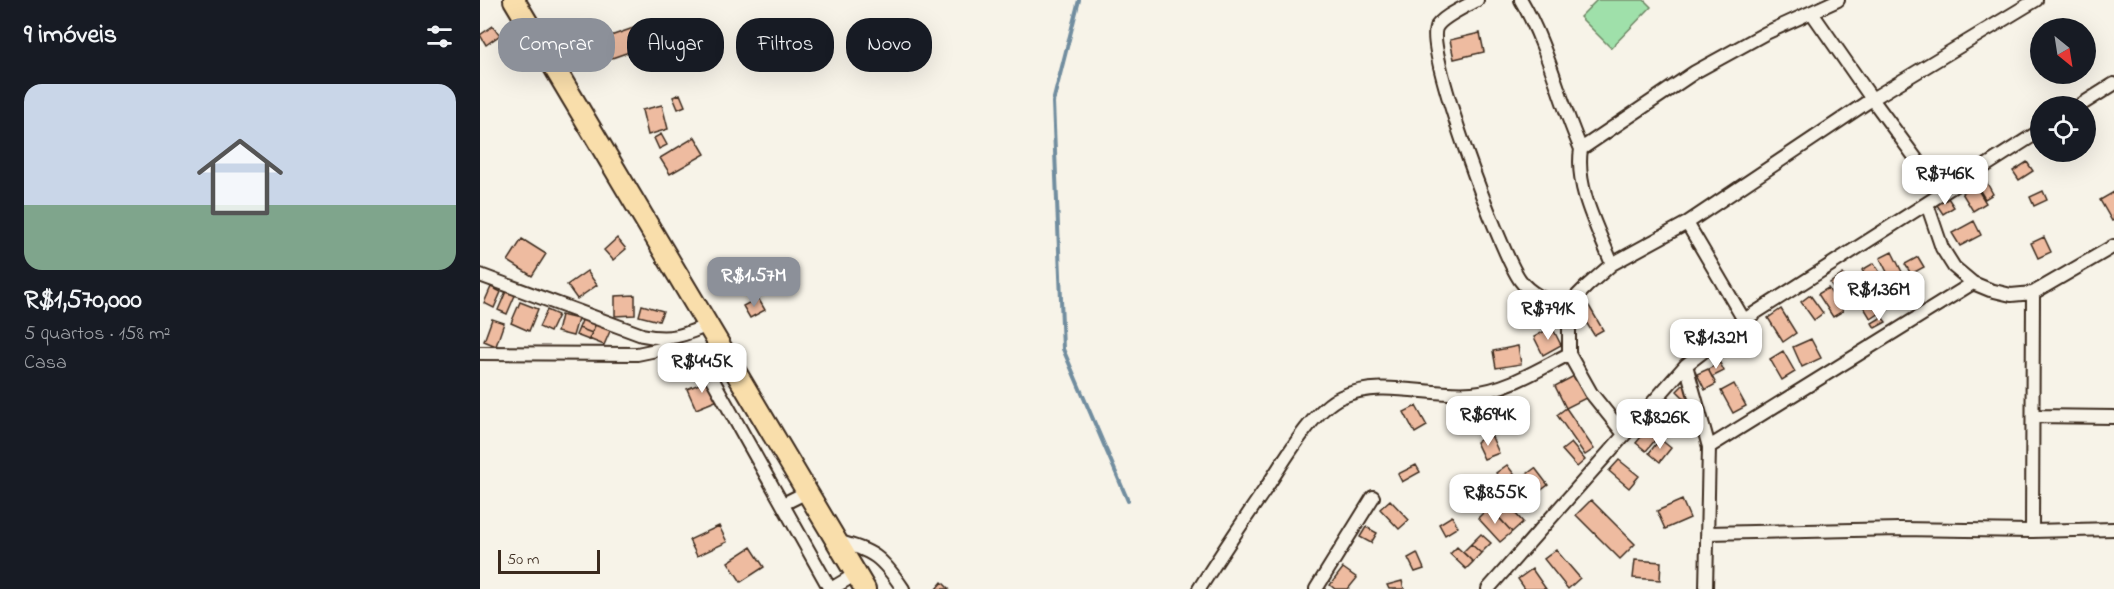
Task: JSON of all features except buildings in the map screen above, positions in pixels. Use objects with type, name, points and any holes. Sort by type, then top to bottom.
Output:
[{"type":"main road","points":[[514,0],[860,582]]},
{"type":"street","points":[[1477,0],[1440,22],[1435,30],[1437,53],[1456,122],[1488,213],[1520,280],[1542,298],[1571,309]]},
{"type":"street","points":[[1521,0],[1539,34],[1568,121],[1581,149],[1579,164],[1587,199],[1612,264]]},
{"type":"street","points":[[1581,149],[1695,72],[1766,33],[1838,0]]},
{"type":"street","points":[[1624,434],[1592,393],[1569,354],[1571,309],[1576,297],[1612,264],[1687,223],[1872,99],[2036,0]]},
{"type":"street","points":[[1812,13],[1942,194]]},
{"type":"street","points":[[2095,96],[2114,84]]},
{"type":"street","points":[[1488,589],[1686,365],[1744,320],[2030,137]]},
{"type":"street","points":[[1927,204],[1942,248],[1954,267],[1972,283],[2011,295],[2033,293],[2114,246]]},
{"type":"street","points":[[1687,223],[1744,320]]},
{"type":"street","points":[[480,275],[630,332],[654,338],[678,337]]},
{"type":"street","points":[[1709,447],[1972,283]]},
{"type":"street","points":[[2032,531],[2033,293]]},
{"type":"street","points":[[661,350],[678,337],[708,325]]},
{"type":"street","points":[[480,353],[637,354],[661,350],[682,355],[706,369],[830,589],[860,582]]},
{"type":"street","points":[[1198,589],[1294,446],[1331,402],[1353,393],[1376,390],[1471,393],[1491,390],[1569,354]]},
{"type":"street","points":[[1686,365],[1709,447],[1706,589]]},
{"type":"street","points":[[2034,416],[2114,417]]},
{"type":"street","points":[[783,504],[807,492]]},
{"type":"street","points":[[1316,589],[1373,497]]},
{"type":"street","points":[[1708,533],[1900,529],[2032,531],[2114,529]]},
{"type":"street","points":[[836,541],[868,550],[887,566],[903,589]]},
{"type":"green space","points":[[1597,0],[1644,0],[1651,7],[1611,48],[1580,17]]},
{"type":"waterway","points":[[1079,0],[1053,102],[1063,349],[1128,501]]}]
